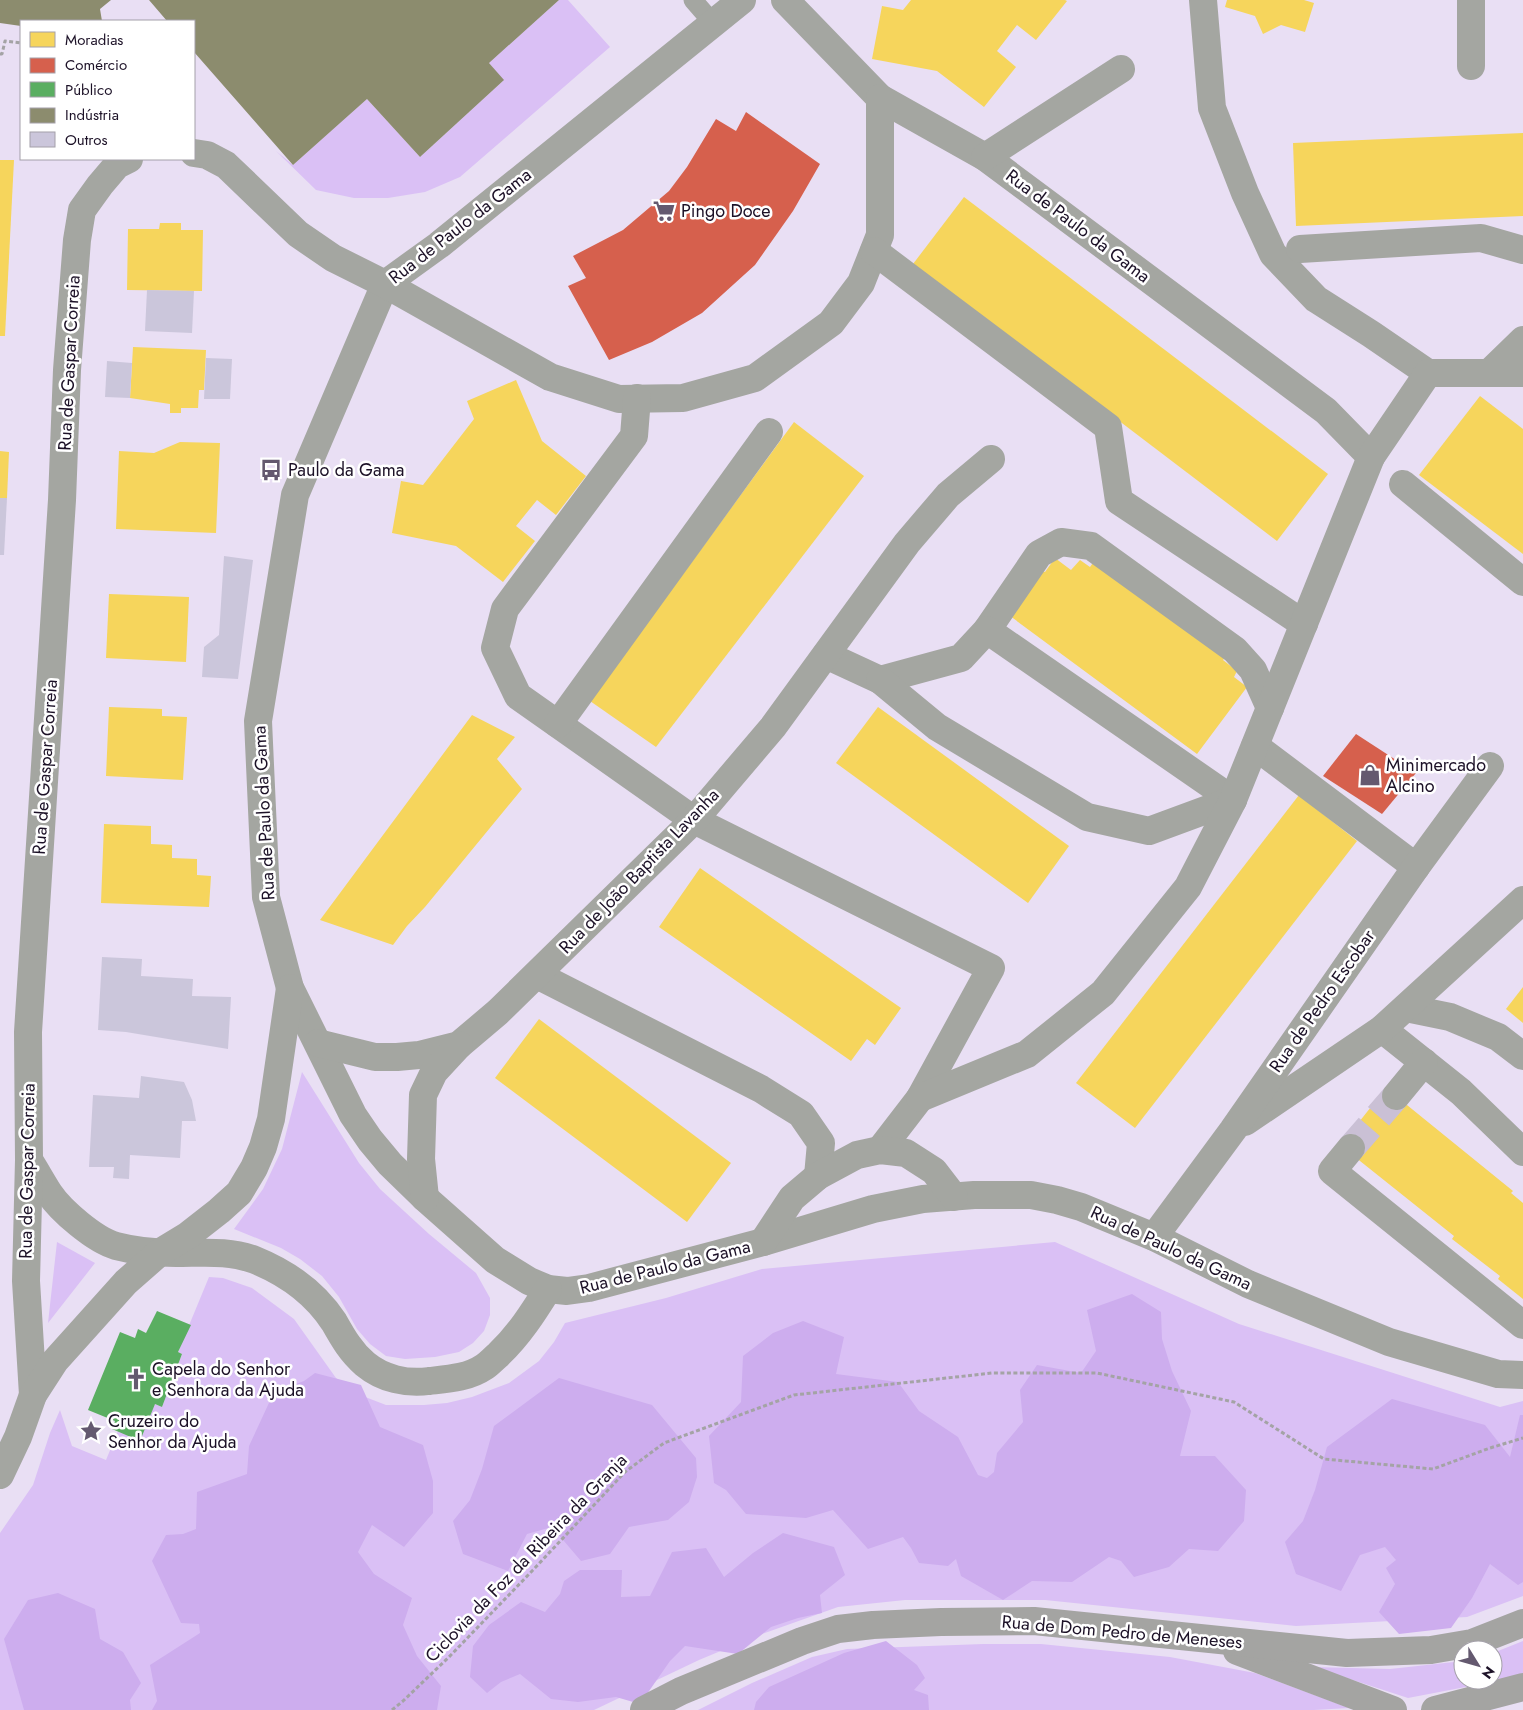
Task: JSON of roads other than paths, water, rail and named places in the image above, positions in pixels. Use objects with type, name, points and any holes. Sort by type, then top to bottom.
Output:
[{"type":"main road","name":"Rua de Dom Pedro de Meneses","points":[[644,1710],[681,1691],[802,1640],[838,1629],[873,1625],[1034,1621],[1346,1653],[1372,1653],[1431,1650],[1472,1644],[1523,1623]]},
{"type":"main road","points":[[1201,1638],[1393,1710]]},
{"type":"main road","points":[[1435,1710],[1523,1687]]},
{"type":"street","name":"Rua de Paulo da Gama","points":[[742,0],[438,245],[385,284],[295,494],[258,721],[266,897],[290,988],[352,1115],[390,1164],[495,1260],[529,1281],[548,1289],[567,1291],[589,1288],[763,1242],[873,1209],[923,1199],[1031,1195],[1082,1207],[1154,1237],[1248,1284],[1389,1342],[1498,1374],[1523,1375]]},
{"type":"street","name":"Rua de Paulo da Gama","points":[[785,0],[880,98],[985,157],[1326,412],[1371,457]]},
{"type":"street","points":[[1185,0],[1203,12],[1212,108],[1245,193],[1273,254],[1316,299],[1428,373],[1523,373]]},
{"type":"street","points":[[1471,0],[1471,66]]},
{"type":"street","points":[[985,157],[1121,69]]},
{"type":"street","points":[[195,153],[226,165],[298,234],[333,258],[385,284],[550,377],[619,399],[683,398],[755,378],[831,323],[861,283],[880,235],[880,98]]},
{"type":"street","name":"Rua de Gaspar Correia","points":[[33,1395],[26,1281],[29,1160],[28,1032],[62,500],[67,370],[77,240],[82,210],[119,161]]},
{"type":"street","points":[[1300,249],[1480,238],[1523,250]]},
{"type":"street","points":[[874,251],[1108,427],[1119,501],[1304,624]]},
{"type":"street","points":[[1489,373],[1523,340]]},
{"type":"street","points":[[920,1098],[1027,1054],[1103,993],[1188,887],[1233,800],[1371,457],[1428,373]]},
{"type":"street","points":[[637,398],[634,436],[505,609],[495,648],[518,696],[694,820],[991,968],[920,1098],[880,1150]]},
{"type":"street","points":[[558,724],[769,432]]},
{"type":"street","name":"Rua de João Baptista Lavanha","points":[[318,1043],[350,1052],[382,1057],[419,1055],[459,1045],[498,1012],[694,820],[773,726],[907,543],[948,495],[991,459]]},
{"type":"street","points":[[1403,484],[1523,582]]},
{"type":"street","points":[[880,680],[961,658],[987,630],[1039,554],[1061,542],[1091,546],[1235,650],[1253,670],[1270,708]]},
{"type":"street","points":[[987,630],[1233,800]]},
{"type":"street","points":[[826,655],[880,680],[937,727],[1087,817],[1149,831],[1233,800]]},
{"type":"street","points":[[1255,746],[1416,867]]},
{"type":"street","name":"Rua de Pedro Escobar","points":[[1154,1237],[1233,1130],[1416,867],[1490,766]]},
{"type":"street","points":[[1233,1130],[1382,1029],[1523,900]]},
{"type":"street","points":[[537,975],[761,1089],[801,1114],[821,1143],[818,1176]]},
{"type":"street","points":[[0,1475],[18,1438],[33,1395],[55,1361],[126,1282],[159,1253],[187,1236],[219,1211],[238,1193],[254,1168],[263,1147],[271,1119],[290,988]]},
{"type":"street","points":[[1406,1008],[1450,1017],[1498,1037],[1523,1056]]},
{"type":"street","points":[[1382,1029],[1461,1092],[1523,1152]]},
{"type":"street","points":[[426,1198],[421,1159],[423,1095],[434,1072],[459,1045]]},
{"type":"street","points":[[1396,1096],[1424,1062]]},
{"type":"street","points":[[1351,1148],[1332,1171],[1523,1325]]},
{"type":"street","points":[[763,1242],[792,1198],[818,1176],[857,1155],[880,1150],[906,1153],[934,1171],[954,1197]]},
{"type":"street","points":[[29,1160],[49,1194],[72,1219],[114,1245],[159,1253],[211,1252],[232,1254],[252,1259],[294,1281],[313,1297],[333,1321],[347,1345],[366,1365],[388,1378],[419,1382],[451,1379],[484,1368],[529,1321],[548,1289]]},
{"type":"lane","points":[[693,0],[713,23]]},
{"type":"tunnel","points":[[1351,1148],[1396,1096]]},
{"type":"place","name":"Pingo Doce","points":[[664,211]]},
{"type":"place","name":"Paulo da Gama","points":[[271,470]]},
{"type":"place","name":"Minimercado Alcino","points":[[1370,775]]},
{"type":"place","name":"Capela do Senhor e Senhora da Ajuda","points":[[136,1379]]},
{"type":"place","name":"Cruzeiro do Senhor da Ajuda","points":[[91,1431]]}]
